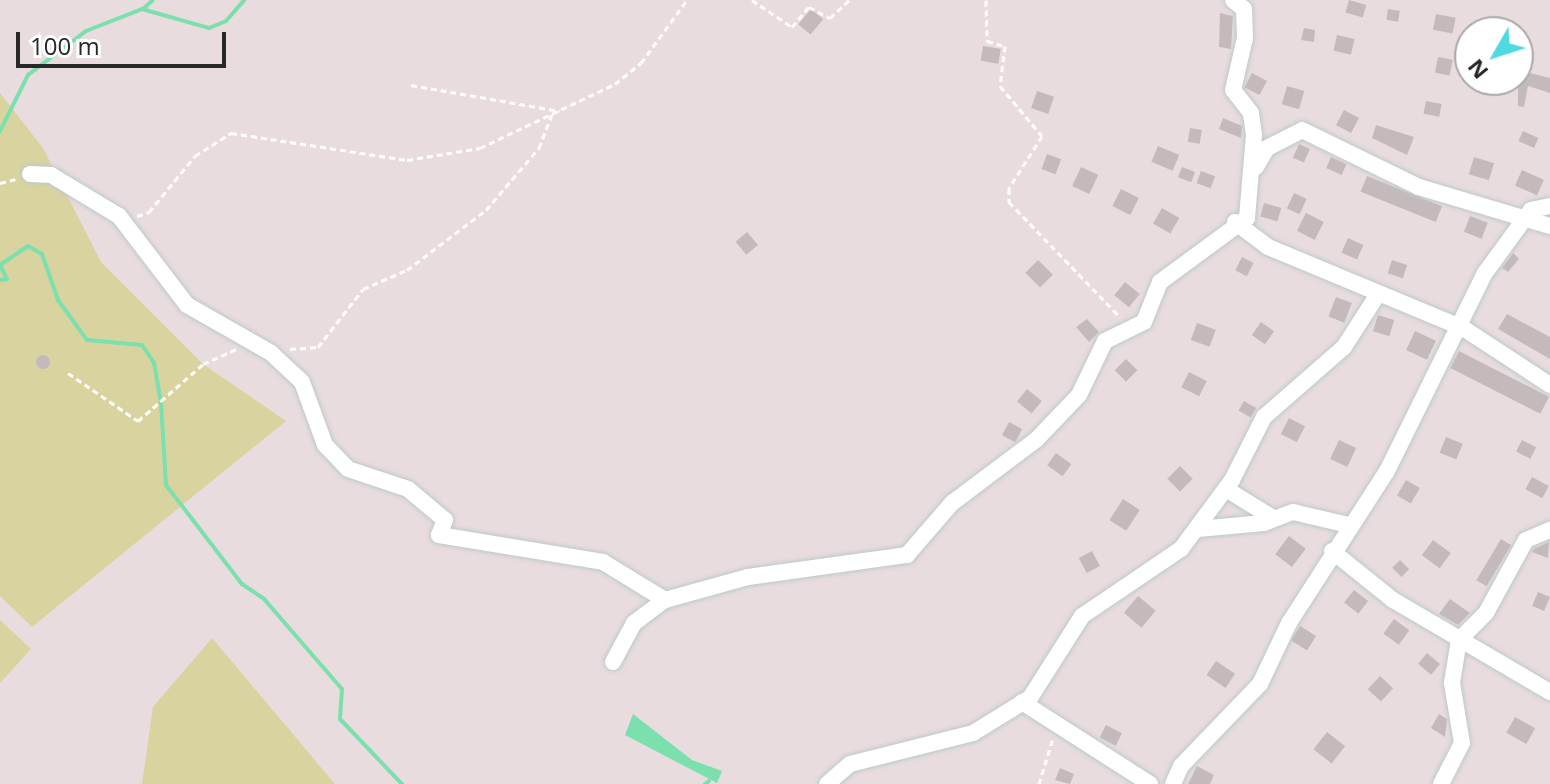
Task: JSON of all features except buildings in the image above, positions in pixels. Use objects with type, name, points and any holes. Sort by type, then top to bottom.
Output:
[{"type":"street","points":[[613,662],[634,623],[665,600],[748,577],[907,555],[952,503],[1036,440],[1079,395],[1105,341],[1123,327],[1144,322],[1160,282],[1253,208],[1256,167],[1251,113],[1233,90],[1245,38],[1244,9],[1233,0]]},
{"type":"street","points":[[1256,167],[1267,148],[1302,130],[1419,187],[1550,226]]},
{"type":"street","points":[[30,174],[51,175],[119,216],[187,305],[271,353],[302,382],[325,445],[348,469],[408,489],[445,520],[439,535],[603,562],[665,600]]},
{"type":"street","points":[[1173,784],[1181,766],[1260,684],[1332,551],[1463,328],[1485,273],[1522,220],[1539,204],[1550,206]]},
{"type":"street","points":[[1235,222],[1268,247],[1463,328],[1550,385]]},
{"type":"street","points":[[827,784],[850,764],[973,733],[1022,702],[1082,616],[1160,569],[1198,529],[1226,489],[1264,417],[1336,356],[1378,294]]},
{"type":"street","points":[[1226,489],[1273,518]]},
{"type":"street","points":[[1198,529],[1308,512],[1349,525]]},
{"type":"street","points":[[1441,784],[1462,743],[1452,683],[1459,640],[1486,613],[1526,540],[1550,530]]},
{"type":"street","points":[[1332,551],[1459,640],[1550,692]]},
{"type":"street","points":[[1022,702],[1056,728],[1150,784]]},
{"type":"path","points":[[119,216],[149,212],[182,168],[231,133],[407,160],[480,148],[560,111],[627,75],[687,0]]},
{"type":"path","points":[[752,0],[792,27],[809,7],[830,18],[849,0]]},
{"type":"path","points":[[986,0],[987,41],[1005,46],[1000,86],[1042,136],[1009,188],[1009,202],[1114,307],[1123,327]]},
{"type":"path","points":[[411,85],[560,111]]},
{"type":"path","points":[[271,353],[318,347],[363,289],[407,270],[486,210],[539,148],[552,114]]},
{"type":"path","points":[[68,373],[138,421],[203,364],[251,342]]},
{"type":"path","points":[[1039,784],[1056,728]]},
{"type":"shaded area","points":[[0,93],[43,148],[101,262],[203,364],[286,421],[32,627],[0,596]]},
{"type":"shaded area","points":[[0,620],[31,649],[0,683]]},
{"type":"shaded area","points":[[212,638],[335,784],[142,784],[153,707]]},
{"type":"shaded area","points":[[633,714],[692,760],[722,771],[717,783],[625,735]]},
{"type":"waterway","points":[[143,9],[153,0]]},
{"type":"waterway","points":[[0,131],[28,75],[86,31],[142,9],[209,28],[226,21],[244,0]]},
{"type":"waterway","points":[[0,280],[7,279],[0,265],[28,246],[42,254],[58,300],[87,340],[142,345],[154,363],[161,403],[166,485],[242,584],[264,599],[342,689],[340,719],[402,784]]},
{"type":"waterway","points":[[705,784],[709,781]]}]
